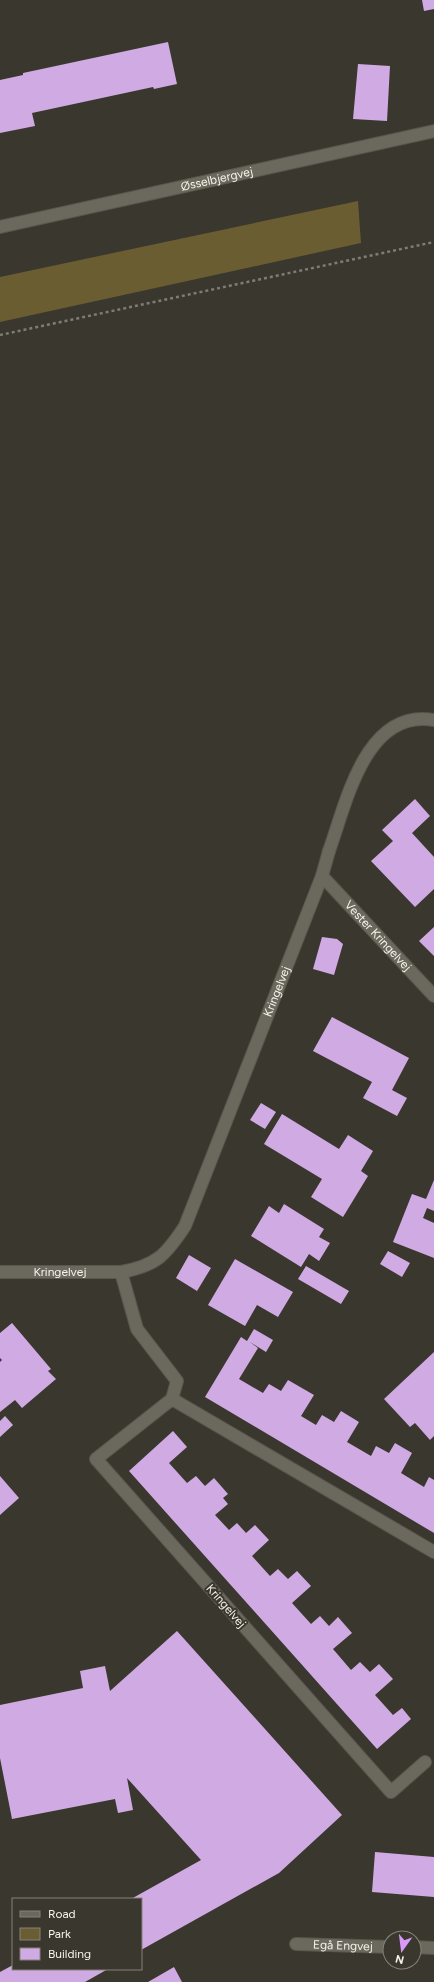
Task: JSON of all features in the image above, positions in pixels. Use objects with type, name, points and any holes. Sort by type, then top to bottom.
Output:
[{"type":"street","name":"Øsselbjergvej","points":[[0,227],[434,132]]},
{"type":"street","name":"Kringelvej","points":[[0,1272],[121,1272],[139,1269],[159,1258],[174,1243],[185,1226],[322,876],[358,770],[375,742],[394,726],[405,722],[434,720]]},
{"type":"street","name":"Vester Kringelvej","points":[[322,876],[434,996]]},
{"type":"street","points":[[121,1272],[137,1329],[177,1382],[172,1399],[434,1552]]},
{"type":"street","name":"Kringelvej","points":[[172,1399],[96,1459],[391,1792],[425,1762]]},
{"type":"street","name":"Egå Engvej","points":[[296,1944],[382,1947]]},
{"type":"street","points":[[422,1948],[434,1948]]},
{"type":"path","points":[[0,335],[434,242]]},
{"type":"green space","points":[[358,201],[361,243],[0,322],[0,277]]},
{"type":"building","points":[[422,0],[434,0],[434,9],[424,11]]},
{"type":"building","points":[[168,42],[177,84],[154,89],[153,87],[32,113],[35,126],[0,133],[0,80],[23,75],[23,73]]},
{"type":"building","points":[[358,64],[390,66],[387,121],[353,119]]},
{"type":"building","points":[[415,799],[430,816],[412,833],[434,857],[434,889],[415,907],[371,861],[393,841],[382,830]]},
{"type":"building","points":[[434,927],[434,956],[419,941]]},
{"type":"building","points":[[322,937],[337,939],[343,944],[334,975],[313,969]]},
{"type":"building","points":[[332,1017],[409,1058],[392,1090],[407,1098],[397,1116],[363,1098],[372,1082],[313,1051]]},
{"type":"building","points":[[261,1103],[276,1112],[265,1129],[250,1120]]},
{"type":"building","points":[[282,1114],[339,1149],[348,1135],[373,1151],[361,1171],[368,1176],[343,1217],[311,1197],[322,1179],[264,1144]]},
{"type":"building","points":[[434,1180],[434,1211],[427,1208],[423,1218],[434,1223],[434,1258],[393,1242],[412,1194],[426,1199]]},
{"type":"building","points":[[284,1204],[324,1229],[319,1237],[330,1243],[319,1261],[309,1254],[301,1267],[251,1236],[269,1206],[279,1213]]},
{"type":"building","points":[[388,1251],[410,1263],[402,1277],[380,1264]]},
{"type":"building","points":[[189,1255],[211,1268],[197,1291],[176,1278]]},
{"type":"building","points":[[235,1259],[293,1292],[278,1317],[257,1305],[245,1326],[208,1305]]},
{"type":"building","points":[[306,1266],[349,1291],[341,1304],[298,1279]]},
{"type":"building","points":[[12,1323],[51,1369],[48,1371],[56,1379],[22,1408],[15,1400],[0,1412],[0,1362],[2,1360],[0,1358],[0,1333]]},
{"type":"building","points":[[254,1329],[273,1340],[266,1352],[250,1342],[258,1348],[239,1379],[263,1393],[269,1384],[281,1391],[288,1380],[314,1395],[301,1416],[316,1425],[322,1415],[334,1422],[341,1411],[359,1422],[347,1442],[371,1456],[376,1446],[389,1453],[395,1443],[412,1453],[401,1473],[424,1487],[429,1477],[434,1480],[434,1533],[205,1397],[241,1337],[247,1341]]},
{"type":"building","points":[[434,1352],[434,1436],[430,1440],[415,1423],[410,1427],[384,1399]]},
{"type":"building","points":[[5,1416],[13,1425],[0,1437],[0,1421]]},
{"type":"building","points":[[173,1431],[187,1447],[169,1463],[187,1483],[196,1476],[205,1486],[214,1478],[228,1494],[223,1498],[228,1504],[215,1515],[229,1530],[237,1523],[246,1533],[255,1525],[269,1540],[252,1556],[270,1576],[278,1569],[288,1579],[297,1571],[311,1586],[292,1603],[311,1624],[320,1616],[329,1626],[338,1617],[352,1633],[333,1649],[351,1670],[360,1662],[370,1672],[379,1664],[393,1679],[375,1695],[393,1715],[402,1708],[411,1719],[377,1749],[129,1471]]},
{"type":"building","points":[[0,1476],[19,1498],[0,1515]]},
{"type":"building","points":[[177,1631],[342,1815],[279,1873],[142,1949],[142,1898],[133,1898],[201,1860],[127,1778],[133,1810],[118,1813],[115,1799],[12,1819],[0,1758],[0,1705],[83,1688],[80,1671],[105,1666],[110,1691]]},
{"type":"building","points":[[375,1852],[434,1857],[434,1897],[372,1892]]},
{"type":"building","points":[[12,1966],[12,1970],[106,1970],[85,1982],[0,1982],[0,1972]]},
{"type":"building","points":[[174,1967],[182,1982],[148,1982]]}]
